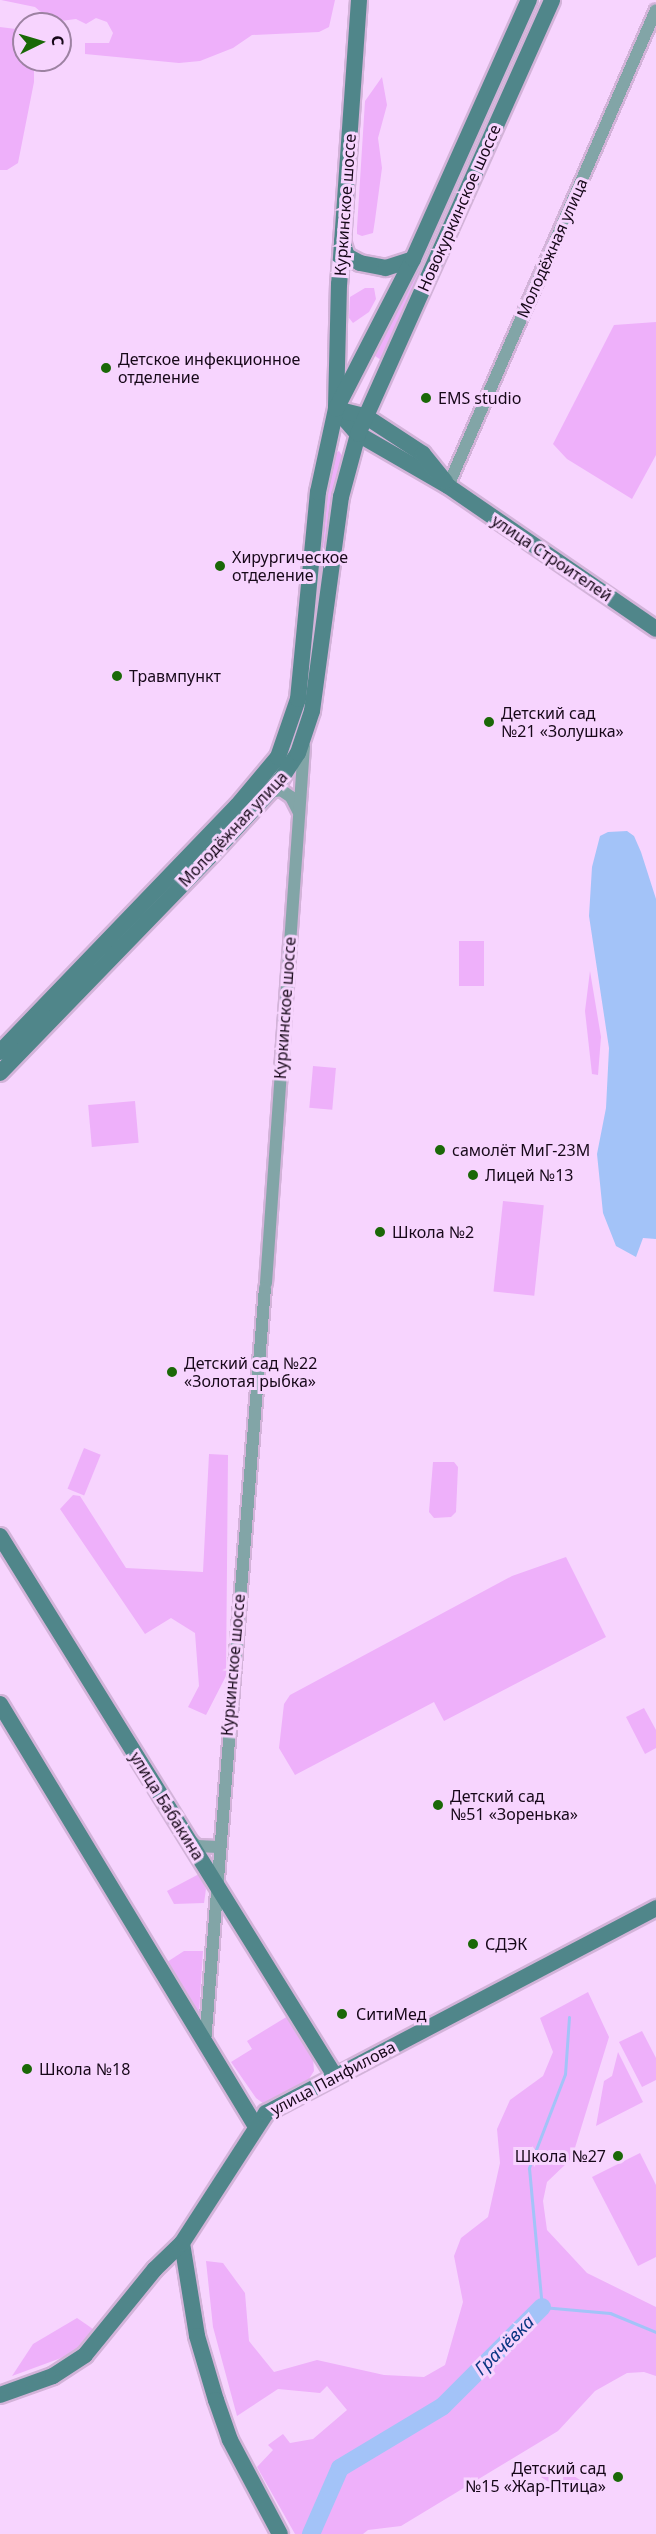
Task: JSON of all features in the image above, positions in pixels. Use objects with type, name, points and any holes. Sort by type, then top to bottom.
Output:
[{"type":"main road","name":"Куркинское шоссе","points":[[336,409],[342,240],[359,0]]},
{"type":"main road","name":"Новокуркинское шоссе","points":[[336,409],[413,258],[529,0]]},
{"type":"main road","name":"Новокуркинское шоссе","points":[[365,416],[552,0]]},
{"type":"main road","points":[[450,176],[465,173],[469,185]]},
{"type":"main road","points":[[342,240],[347,256],[360,263],[386,268],[413,258]]},
{"type":"main road","name":"улица Строителей","points":[[336,409],[365,416],[423,454],[448,486]]},
{"type":"main road","name":"улица Строителей","points":[[336,409],[358,434],[448,486],[656,629]]},
{"type":"main road","name":"Молодёжная улица","points":[[0,1052],[237,806],[278,757],[298,699],[318,492],[336,409]]},
{"type":"main road","name":"Молодёжная улица","points":[[0,1073],[290,767],[306,733],[318,677],[341,497],[365,416]]},
{"type":"main road","name":"улица Бабакина","points":[[0,1536],[335,2076]]},
{"type":"main road","points":[[0,1704],[255,2125]]},
{"type":"main road","name":"улица Панфилова","points":[[0,2395],[53,2376],[78,2361],[154,2269],[182,2243],[255,2125],[266,2114],[656,1908]]},
{"type":"main road","points":[[182,2243],[197,2336],[216,2400],[235,2449],[280,2534]]},
{"type":"street","name":"Молодёжная улица","points":[[448,486],[656,10]]},
{"type":"street","name":"Куркинское шоссе","points":[[205,2043],[215,1883],[265,1286],[298,812],[306,733]]},
{"type":"street","points":[[268,792],[281,790],[291,797],[298,812]]},
{"type":"street","points":[[186,1837],[197,1846],[218,1846]]},
{"type":"shaded area","points":[[1,0],[335,0],[329,27],[319,32],[252,35],[233,48],[200,61],[179,63],[85,54],[85,43],[109,43],[113,33],[107,22],[96,18],[86,24],[72,20],[72,12],[41,12],[35,7]]},
{"type":"shaded area","points":[[0,27],[12,28],[12,72],[34,72],[34,82],[18,163],[7,170],[0,170]]},
{"type":"shaded area","points":[[382,77],[387,105],[378,138],[382,168],[373,233],[362,236],[357,234],[357,228],[365,101]]},
{"type":"shaded area","points":[[423,265],[381,360],[372,354]]},
{"type":"shaded area","points":[[365,288],[374,288],[376,299],[369,312],[353,323],[349,318],[350,297]]},
{"type":"shaded area","points":[[656,322],[656,455],[632,499],[567,459],[553,444],[614,325]]},
{"type":"shaded area","points":[[339,451],[343,457],[317,611],[329,465],[333,454]]},
{"type":"shaded area","points":[[459,941],[484,941],[484,986],[459,986]]},
{"type":"shaded area","points":[[590,971],[601,1037],[598,1075],[592,1074],[585,1011]]},
{"type":"shaded area","points":[[313,1066],[336,1068],[332,1110],[309,1108]]},
{"type":"shaded area","points":[[135,1101],[139,1143],[92,1147],[88,1105]]},
{"type":"shaded area","points":[[503,1201],[544,1205],[534,1296],[493,1292]]},
{"type":"shaded area","points":[[84,1448],[101,1455],[84,1496],[68,1489]]},
{"type":"shaded area","points":[[209,1454],[228,1455],[226,1676],[206,1715],[188,1707],[199,1686],[195,1633],[171,1618],[145,1634],[60,1509],[73,1495],[80,1496],[126,1568],[203,1572]]},
{"type":"shaded area","points":[[433,1462],[454,1462],[458,1467],[456,1512],[451,1517],[434,1518],[429,1512]]},
{"type":"shaded area","points":[[566,1557],[606,1637],[444,1721],[434,1702],[295,1775],[279,1748],[284,1704],[290,1695],[512,1576]]},
{"type":"shaded area","points":[[644,1708],[656,1730],[656,1748],[645,1754],[626,1717]]},
{"type":"shaded area","points":[[199,1874],[206,1889],[204,1903],[174,1904],[167,1891]]},
{"type":"shaded area","points":[[184,1951],[203,1951],[199,2014],[167,1962]]},
{"type":"shaded area","points":[[588,1992],[609,2037],[574,2151],[569,2161],[547,2182],[543,2201],[547,2230],[587,2273],[656,2307],[656,2376],[644,2372],[627,2373],[595,2391],[558,2431],[401,2526],[368,2530],[363,2534],[295,2534],[257,2467],[273,2450],[268,2445],[283,2434],[290,2443],[313,2439],[347,2410],[327,2386],[320,2393],[278,2389],[237,2416],[213,2327],[206,2261],[223,2263],[245,2293],[249,2341],[274,2372],[317,2360],[384,2375],[424,2377],[445,2365],[463,2302],[454,2256],[461,2238],[488,2217],[500,2163],[497,2129],[510,2100],[543,2076],[553,2052],[540,2018]]},
{"type":"shaded area","points":[[288,2016],[313,2057],[314,2071],[307,2082],[264,2104],[256,2098],[231,2062],[252,2049],[247,2041]]},
{"type":"shaded area","points":[[642,2031],[656,2058],[656,2080],[642,2087],[619,2042]]},
{"type":"shaded area","points":[[618,2052],[643,2102],[596,2126],[604,2081],[612,2076]]},
{"type":"shaded area","points":[[640,2153],[656,2185],[656,2257],[638,2266],[592,2177]]},
{"type":"shaded area","points":[[77,2318],[93,2329],[72,2354],[12,2376],[33,2344]]},
{"type":"shaded area","points":[[553,2462],[583,2482],[580,2487],[555,2486],[541,2477]]},
{"type":"water","points":[[627,831],[634,836],[641,852],[656,899],[656,1239],[643,1238],[636,1257],[616,1246],[603,1213],[597,1154],[606,1108],[609,1048],[589,916],[592,867],[600,836],[608,832]]},
{"type":"waterway","name":"Грачёвка","points":[[569,2017],[565,2074],[529,2168],[542,2307],[610,2313],[656,2332]]},
{"type":"waterway","name":"Грачёвка","points":[[311,2534],[340,2468],[443,2406],[542,2307]]},
{"type":"place","name":"Детское инфекционное отделение","points":[[106,368]]},
{"type":"place","name":"EMS studio","points":[[426,398]]},
{"type":"place","name":"Хирургическое отделение","points":[[220,566]]},
{"type":"place","name":"Травмпункт","points":[[117,676]]},
{"type":"place","name":"Детский сад №21 «Золушка»","points":[[489,722]]},
{"type":"place","name":"самолёт МиГ-23М","points":[[440,1150]]},
{"type":"place","name":"Лицей №13","points":[[473,1175]]},
{"type":"place","name":"Школа №2","points":[[380,1232]]},
{"type":"place","name":"Детский сад №22 «Золотая рыбка»","points":[[172,1372]]},
{"type":"place","name":"Детский сад №51 «Зоренька»","points":[[438,1805]]},
{"type":"place","name":"СДЭК","points":[[473,1944]]},
{"type":"place","name":"СитиМед","points":[[342,2014]]},
{"type":"place","name":"Школа №18","points":[[27,2069]]},
{"type":"place","name":"Школа №27","points":[[618,2156]]},
{"type":"place","name":"Детский сад №15 «Жар-Птица»","points":[[618,2477]]}]
